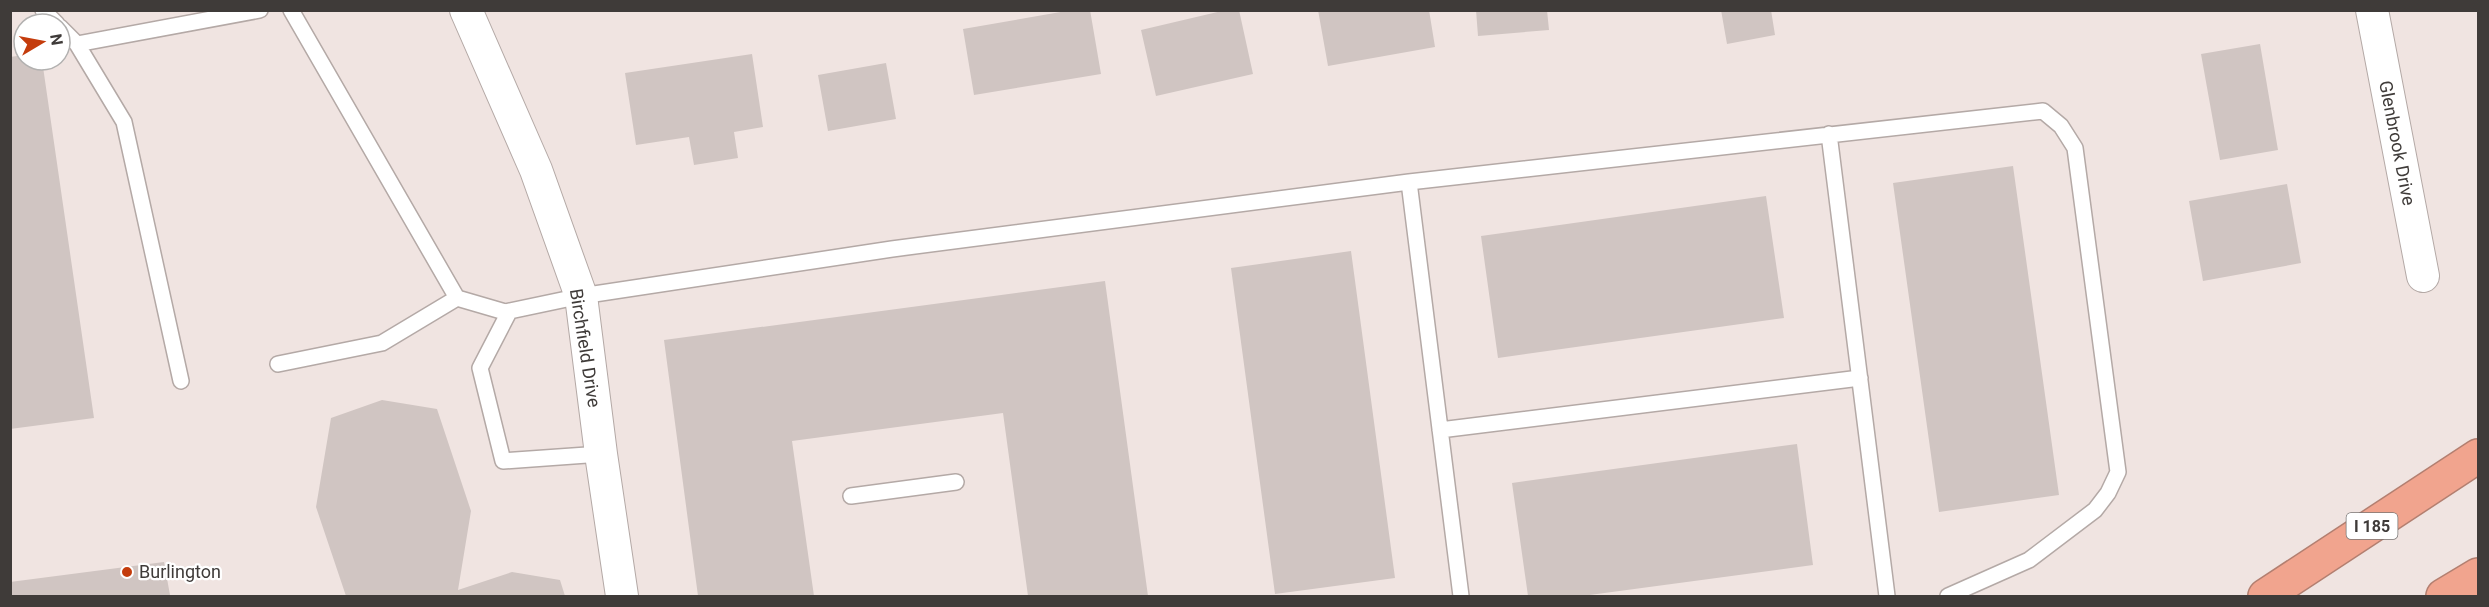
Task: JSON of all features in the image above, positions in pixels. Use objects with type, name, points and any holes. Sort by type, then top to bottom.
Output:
[{"type":"highway","name":"I 185","points":[[2265,597],[2478,456]]},
{"type":"highway","points":[[2443,597],[2478,574]]},
{"type":"street","name":"Birchfield Drive","points":[[466,10],[536,170],[581,296],[622,597]]},
{"type":"street","name":"Glenbrook Drive","points":[[2372,10],[2423,276]]},
{"type":"lane","points":[[77,44],[260,10]]},
{"type":"lane","points":[[291,10],[458,298],[509,312],[581,296],[892,249],[1409,182],[2043,111],[2061,126],[2075,147],[2118,472],[2108,493],[2095,510],[2029,560],[1948,597]]},
{"type":"lane","points":[[72,39],[124,122],[181,381]]},
{"type":"lane","points":[[1829,134],[1887,597]]},
{"type":"lane","points":[[1409,182],[1461,597]]},
{"type":"lane","points":[[278,364],[382,343],[458,298]]},
{"type":"lane","points":[[509,312],[480,368],[502,461],[601,454]]},
{"type":"lane","points":[[1440,430],[1860,378]]},
{"type":"lane","points":[[852,496],[956,483]]},
{"type":"building","points":[[1072,10],[1090,10],[1101,74],[974,95],[963,29]]},
{"type":"building","points":[[1226,10],[1239,10],[1253,74],[1156,96],[1141,30]]},
{"type":"building","points":[[1318,10],[1429,10],[1435,47],[1328,66]]},
{"type":"building","points":[[1476,10],[1547,10],[1549,30],[1478,36]]},
{"type":"building","points":[[1721,10],[1771,10],[1775,35],[1727,44]]},
{"type":"building","points":[[2260,44],[2278,150],[2220,160],[2201,54]]},
{"type":"building","points":[[752,54],[763,127],[734,132],[738,158],[694,165],[689,137],[636,145],[625,73]]},
{"type":"building","points":[[10,57],[12,57],[12,72],[44,72],[94,418],[10,429]]},
{"type":"building","points":[[886,63],[896,119],[828,131],[818,75]]},
{"type":"building","points":[[2013,166],[2059,495],[1939,512],[1893,183]]},
{"type":"building","points":[[2287,184],[2301,263],[2203,281],[2189,201]]},
{"type":"building","points":[[1766,196],[1784,318],[1498,358],[1481,236]]},
{"type":"building","points":[[1351,251],[1395,578],[1275,594],[1231,268]]},
{"type":"building","points":[[1105,281],[1148,596],[1028,596],[1003,413],[792,441],[814,596],[698,596],[664,340]]},
{"type":"building","points":[[382,400],[437,409],[471,511],[458,590],[512,572],[560,580],[565,596],[346,596],[316,507],[331,418]]},
{"type":"building","points":[[1797,444],[1813,565],[1582,596],[1528,596],[1512,483]]},
{"type":"building","name":"Burlington","points":[[164,562],[170,595],[10,596],[10,582]]},
{"type":"place","name":"Burlington","points":[[127,572]]}]
